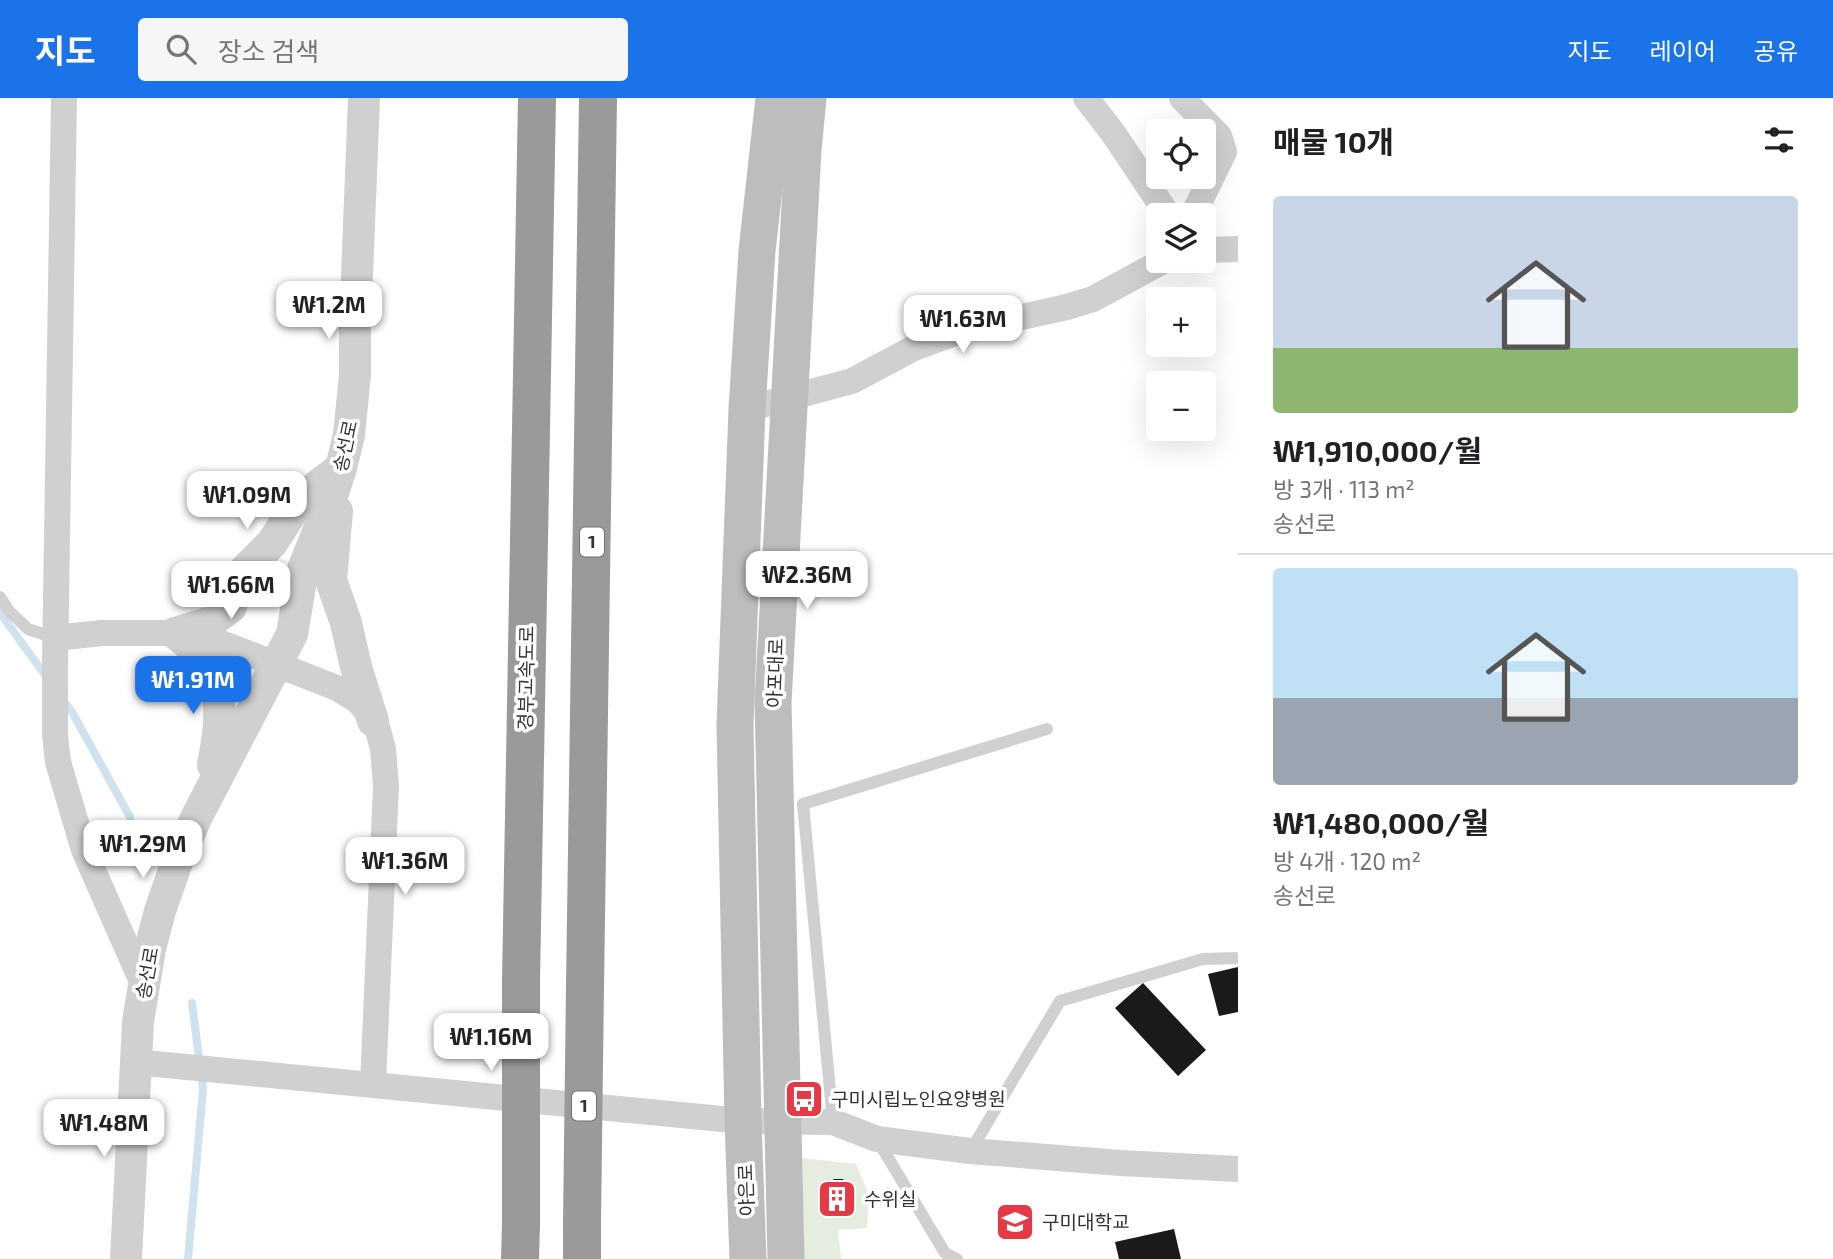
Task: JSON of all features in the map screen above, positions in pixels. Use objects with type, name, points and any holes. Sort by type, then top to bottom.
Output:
[{"type":"highway","name":"경부고속도로","points":[[520,1241],[521,981],[537,98]]},
{"type":"highway","name":"1","points":[[582,1242],[598,98]]},
{"type":"main road","name":"아포대로","points":[[743,1121],[735,725],[747,409],[757,251],[774,98]]},
{"type":"main road","name":"아포대로","points":[[782,1122],[773,702],[808,98]]},
{"type":"main road","name":"야은로","points":[[743,1121],[748,1259]]},
{"type":"main road","name":"야은로","points":[[782,1122],[786,1259]]},
{"type":"street","points":[[64,98],[55,735],[58,762],[84,850],[144,986]]},
{"type":"street","name":"송선로","points":[[126,1259],[138,1022],[150,949],[160,911],[178,859],[207,796],[292,634],[303,569],[322,524],[349,435],[354,385],[364,98]]},
{"type":"street","points":[[1086,98],[1160,203]]},
{"type":"street","points":[[1182,98],[1219,136],[1224,152],[1199,203]]},
{"type":"street","points":[[1216,250],[1238,249]]},
{"type":"street","points":[[747,409],[852,381],[914,348],[962,330],[1093,299],[1146,270]]},
{"type":"street","points":[[175,633],[211,622],[231,607],[237,579],[272,543],[294,509],[318,485],[341,468]]},
{"type":"street","points":[[341,468],[331,580],[383,749],[386,786],[373,1084]]},
{"type":"street","points":[[55,638],[102,633],[183,633],[224,644],[337,688],[358,701],[373,721]]},
{"type":"street","points":[[175,633],[200,654],[209,668],[219,696],[220,730],[207,796]]},
{"type":"street","points":[[135,1062],[743,1121],[833,1122],[877,1139],[970,1151],[1238,1169]]},
{"type":"lane","points":[[0,597],[9,611],[28,629],[55,638]]},
{"type":"lane","points":[[833,1122],[803,804],[1048,729]]},
{"type":"lane","points":[[970,1151],[1060,1001],[1203,960],[1238,958]]},
{"type":"lane","points":[[877,1139],[945,1253],[957,1259]]},
{"type":"shaded area","points":[[802,1158],[856,1164],[869,1196],[867,1228],[838,1230],[841,1259],[804,1259]]},
{"type":"building","points":[[1238,967],[1238,1012],[1219,1016],[1208,974]]},
{"type":"building","points":[[1143,983],[1206,1050],[1178,1076],[1115,1008]]},
{"type":"building","name":"수위실","points":[[834,1179],[843,1179],[848,1186],[848,1212],[827,1212],[826,1185]]},
{"type":"building","points":[[1174,1229],[1181,1259],[1119,1259],[1115,1242]]},
{"type":"waterway","points":[[0,613],[48,679]]},
{"type":"waterway","points":[[64,701],[130,817]]},
{"type":"waterway","points":[[188,1259],[203,1089],[192,1003]]},
{"type":"place","name":"구미시립노인요양병원","points":[[804,1099]]},
{"type":"place","name":"수위실","points":[[837,1199]]},
{"type":"place","name":"구미대학교","points":[[1015,1222]]}]
